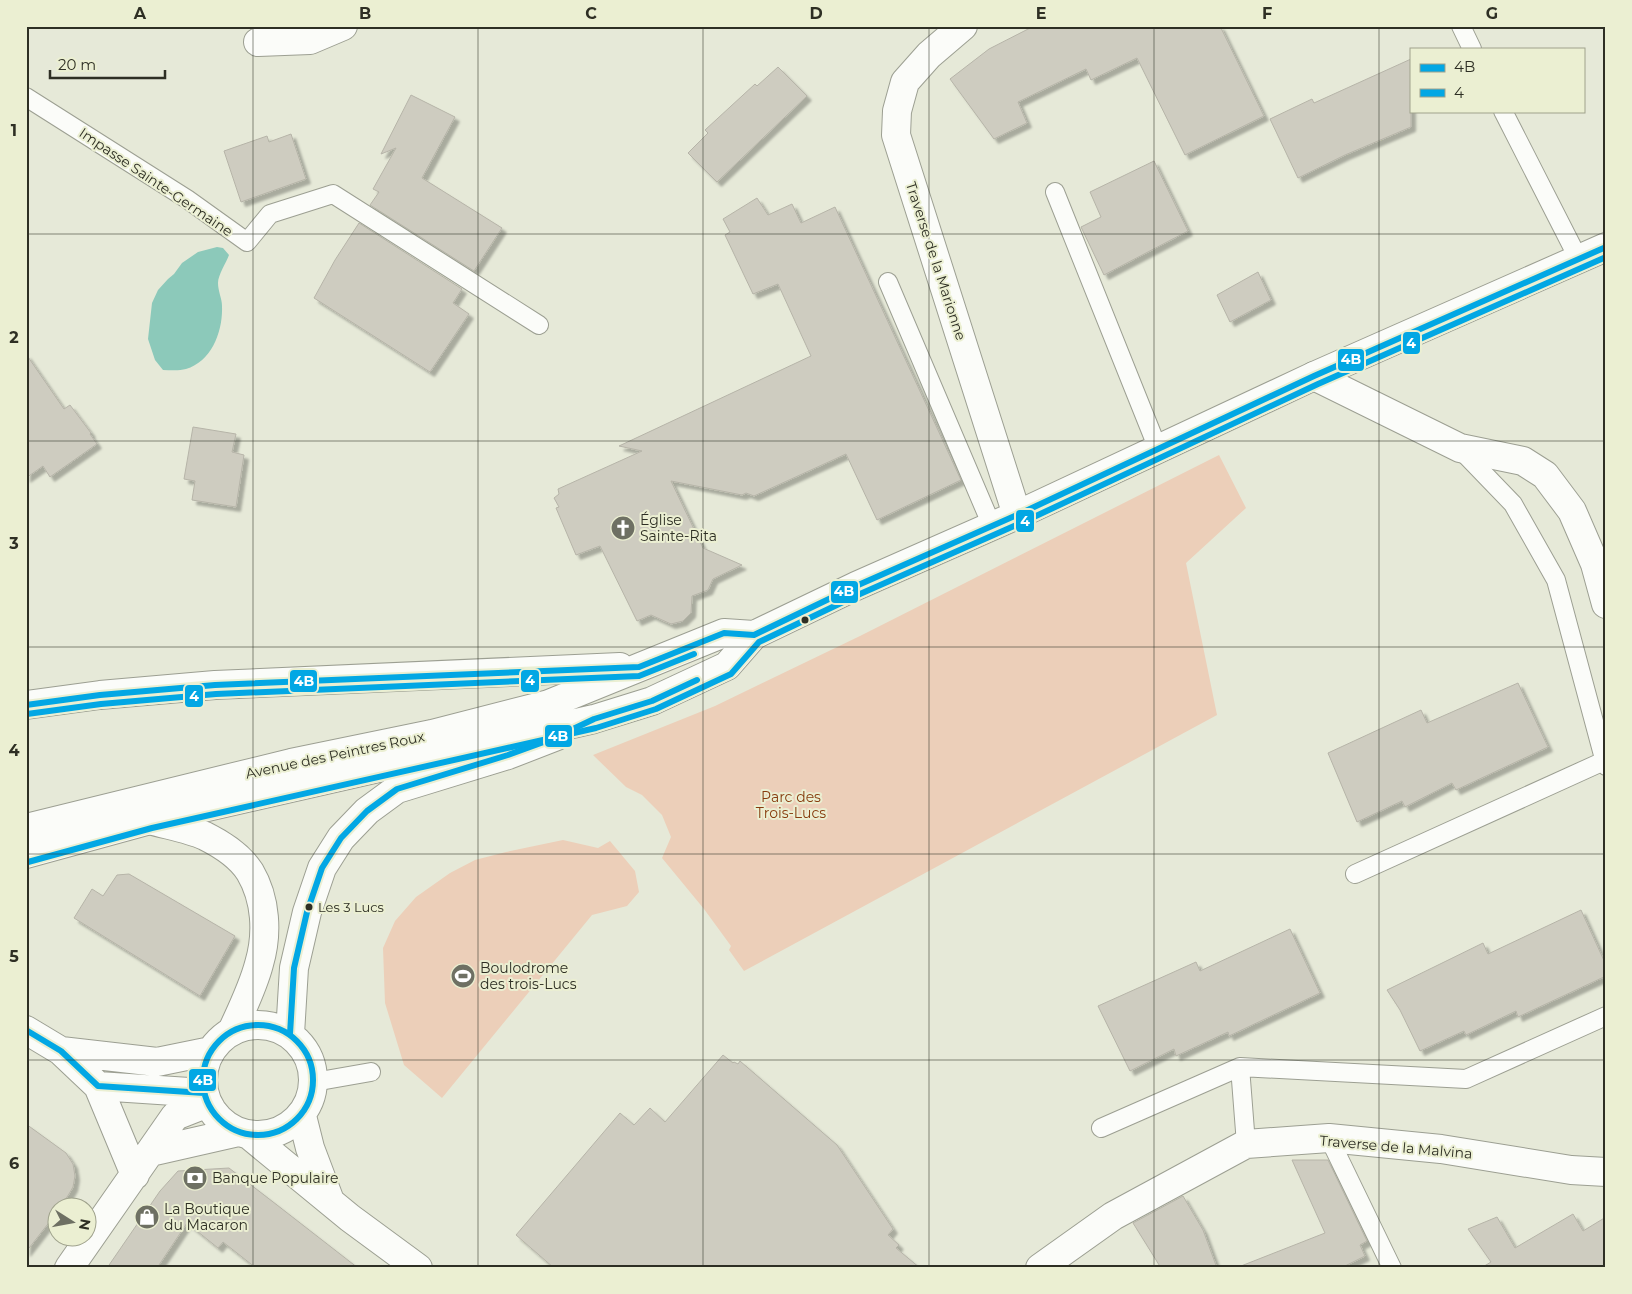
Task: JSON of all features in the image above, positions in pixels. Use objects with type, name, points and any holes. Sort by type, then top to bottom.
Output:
[{"type":"main road","points":[[258,42],[310,40],[343,26]]},
{"type":"main road","name":"Traverse de la Marionne","points":[[962,26],[929,55],[905,82],[897,111],[896,135],[1017,515]]},
{"type":"main road","points":[[290,1034],[294,968],[307,912],[322,868],[340,838],[367,811],[397,789],[517,752],[552,739],[594,718],[652,701],[727,666],[754,635],[856,586],[1017,515],[1314,376],[1606,247]]},
{"type":"main road","points":[[1314,376],[1460,448],[1523,461],[1544,475],[1572,511],[1595,564],[1606,604]]},
{"type":"main road","name":"Avenue des Peintres Roux","points":[[26,828],[290,762],[432,734],[549,704],[724,633],[754,635]]},
{"type":"main road","points":[[26,706],[100,695],[215,684],[639,667],[652,701]]},
{"type":"main road","name":"Avenue des Peintres Roux","points":[[26,854],[150,820],[594,718]]},
{"type":"main road","points":[[150,820],[204,836],[232,852],[249,871],[260,898],[265,926],[259,963],[247,998],[232,1031]]},
{"type":"main road","points":[[150,1152],[243,1134],[263,1136],[278,1133],[302,1116],[310,1100],[314,1082],[313,1068],[308,1054],[300,1043],[290,1034],[276,1027],[261,1024],[246,1026],[232,1031],[220,1040],[211,1051],[205,1064],[203,1079],[206,1098],[215,1115],[225,1125],[243,1134],[418,1268]]},
{"type":"main road","points":[[26,1030],[61,1051],[98,1086],[135,1175]]},
{"type":"main road","points":[[61,1051],[156,1062],[211,1051]]},
{"type":"main road","points":[[98,1086],[206,1098]]},
{"type":"main road","points":[[69,1268],[175,1116],[206,1098]]},
{"type":"main road","points":[[302,1116],[310,1148],[330,1202]]},
{"type":"main road","name":"Traverse de la Malvina","points":[[1040,1268],[1113,1216],[1246,1144],[1329,1138],[1441,1149],[1571,1170],[1606,1172]]},
{"type":"lane","points":[[1460,26],[1471,48]]},
{"type":"lane","name":"Impasse Sainte-Germaine","points":[[26,97],[187,199],[247,242],[270,214],[333,194],[539,325]]},
{"type":"lane","points":[[1504,112],[1578,258]]},
{"type":"lane","points":[[1055,192],[1158,449]]},
{"type":"lane","points":[[888,282],[992,526]]},
{"type":"lane","points":[[1355,874],[1605,764],[1556,580],[1513,504],[1460,448]]},
{"type":"lane","points":[[1101,1128],[1240,1067],[1466,1078],[1606,1016]]},
{"type":"lane","points":[[1240,1067],[1246,1144]]},
{"type":"lane","points":[[314,1082],[371,1072]]},
{"type":"lane","points":[[1329,1138],[1392,1268]]},
{"type":"green space","name":"Parc des Trois-Lucs","points":[[1219,455],[1246,508],[1186,563],[1217,715],[744,971],[729,950],[731,946],[704,909],[662,858],[671,837],[662,815],[642,795],[626,787],[593,755],[715,706],[860,636]]},
{"type":"green space","name":"Boulodrome des trois-Lucs","points":[[563,840],[598,848],[610,841],[635,871],[639,892],[627,906],[592,915],[442,1098],[404,1065],[385,1003],[383,948],[395,921],[416,897],[450,873],[475,860]]},
{"type":"water","points":[[217,247],[223,248],[229,255],[218,280],[222,316],[218,335],[209,352],[195,365],[183,370],[163,370],[155,360],[148,339],[152,303],[158,290],[182,263],[198,252]]},
{"type":"building","points":[[1034,26],[1220,26],[1264,116],[1185,155],[1137,58],[1091,80],[1086,69],[1018,102],[1027,123],[994,139],[950,79],[989,49]]},
{"type":"building","points":[[1410,59],[1411,127],[1345,155],[1298,178],[1270,119],[1312,99],[1314,103]]},
{"type":"building","points":[[778,67],[807,96],[717,182],[688,153],[708,133],[705,130],[755,84],[757,86]]},
{"type":"building","points":[[411,95],[455,117],[422,178],[502,228],[474,271],[370,205],[379,192],[373,189],[396,148],[381,154]]},
{"type":"building","points":[[291,134],[306,179],[241,202],[224,151],[267,136],[269,142]]},
{"type":"building","points":[[1154,161],[1188,231],[1104,275],[1081,227],[1101,217],[1090,192]]},
{"type":"building","points":[[757,198],[768,215],[792,204],[801,223],[835,207],[961,480],[877,520],[846,454],[754,496],[746,493],[742,495],[671,481],[703,548],[742,565],[713,579],[708,590],[692,596],[691,613],[683,621],[671,624],[651,615],[637,621],[600,546],[576,555],[556,508],[559,507],[554,498],[559,494],[558,489],[642,451],[619,446],[811,356],[778,284],[753,294],[725,235],[730,232],[723,219]]},
{"type":"building","points":[[359,223],[462,289],[453,303],[469,314],[430,372],[314,298],[335,260]]},
{"type":"building","points":[[1258,272],[1271,300],[1230,322],[1217,295]]},
{"type":"building","points":[[26,354],[64,409],[70,405],[97,444],[50,477],[43,466],[26,478]]},
{"type":"building","points":[[193,427],[236,434],[232,452],[244,455],[236,507],[192,500],[195,481],[184,479]]},
{"type":"building","points":[[1518,683],[1548,747],[1456,790],[1452,783],[1405,807],[1402,801],[1357,822],[1328,753],[1421,710],[1427,723]]},
{"type":"building","points":[[129,874],[235,936],[200,996],[74,918],[92,889],[103,896],[117,875]]},
{"type":"building","points":[[1581,910],[1606,965],[1606,976],[1518,1017],[1516,1011],[1466,1035],[1464,1031],[1420,1051],[1400,1010],[1387,990],[1483,943],[1488,954]]},
{"type":"building","points":[[1290,929],[1320,993],[1229,1036],[1228,1032],[1176,1056],[1174,1049],[1130,1071],[1098,1006],[1196,962],[1200,971]]},
{"type":"building","points":[[723,1055],[733,1063],[738,1064],[740,1061],[837,1145],[893,1229],[888,1235],[899,1245],[896,1248],[920,1268],[554,1268],[516,1235],[620,1113],[634,1125],[650,1108],[665,1122]]},
{"type":"building","points":[[26,1124],[66,1153],[73,1164],[75,1176],[73,1187],[68,1196],[48,1196],[48,1224],[26,1252]]},
{"type":"building","points":[[1292,1160],[1328,1160],[1367,1241],[1360,1245],[1365,1256],[1341,1268],[1241,1268],[1241,1266],[1325,1233]]},
{"type":"building","points":[[229,1168],[358,1268],[256,1268],[223,1242],[218,1248],[187,1223],[157,1268],[107,1268],[160,1191],[178,1171]]},
{"type":"building","points":[[1183,1196],[1203,1230],[1217,1268],[1161,1268],[1133,1223]]},
{"type":"building","points":[[1573,1214],[1583,1231],[1606,1217],[1606,1268],[1481,1268],[1491,1262],[1468,1229],[1497,1217],[1515,1248]]},
{"type":"transit line","name":"4B","points":[[26,705],[100,695],[215,685],[639,667],[724,633],[754,635],[856,586],[1017,515],[1314,376],[1606,247]]},
{"type":"transit line","name":"4","points":[[28,862],[152,828],[596,728],[656,709],[731,674],[759,642],[860,594],[1021,523],[1318,384],[1606,257]]},
{"type":"transit line","name":"4","points":[[27,714],[101,704],[216,694],[639,676],[694,654]]},
{"type":"transit line","name":"4B","points":[[290,1034],[294,968],[307,912],[322,868],[341,838],[367,811],[397,789],[508,755],[552,739],[594,719],[652,701],[697,680]]},
{"type":"transit line","name":"4B","points":[[258,1025],[279,1029],[297,1041],[309,1059],[313,1080],[309,1101],[297,1119],[279,1131],[258,1135],[237,1131],[219,1119],[207,1101],[203,1080],[207,1059],[219,1041],[237,1029],[258,1025]]},
{"type":"transit line","name":"4B","points":[[26,1030],[61,1051],[98,1086],[204,1093]]},
{"type":"place","name":"Église Sainte-Rita","points":[[623,528]]},
{"type":"place","name":"Les 3 Lucs","points":[[309,907]]},
{"type":"place","name":"Boulodrome des trois-Lucs","points":[[463,976]]},
{"type":"place","name":"Banque Populaire","points":[[195,1178]]},
{"type":"place","name":"La Boutique du Macaron","points":[[147,1217]]}]
